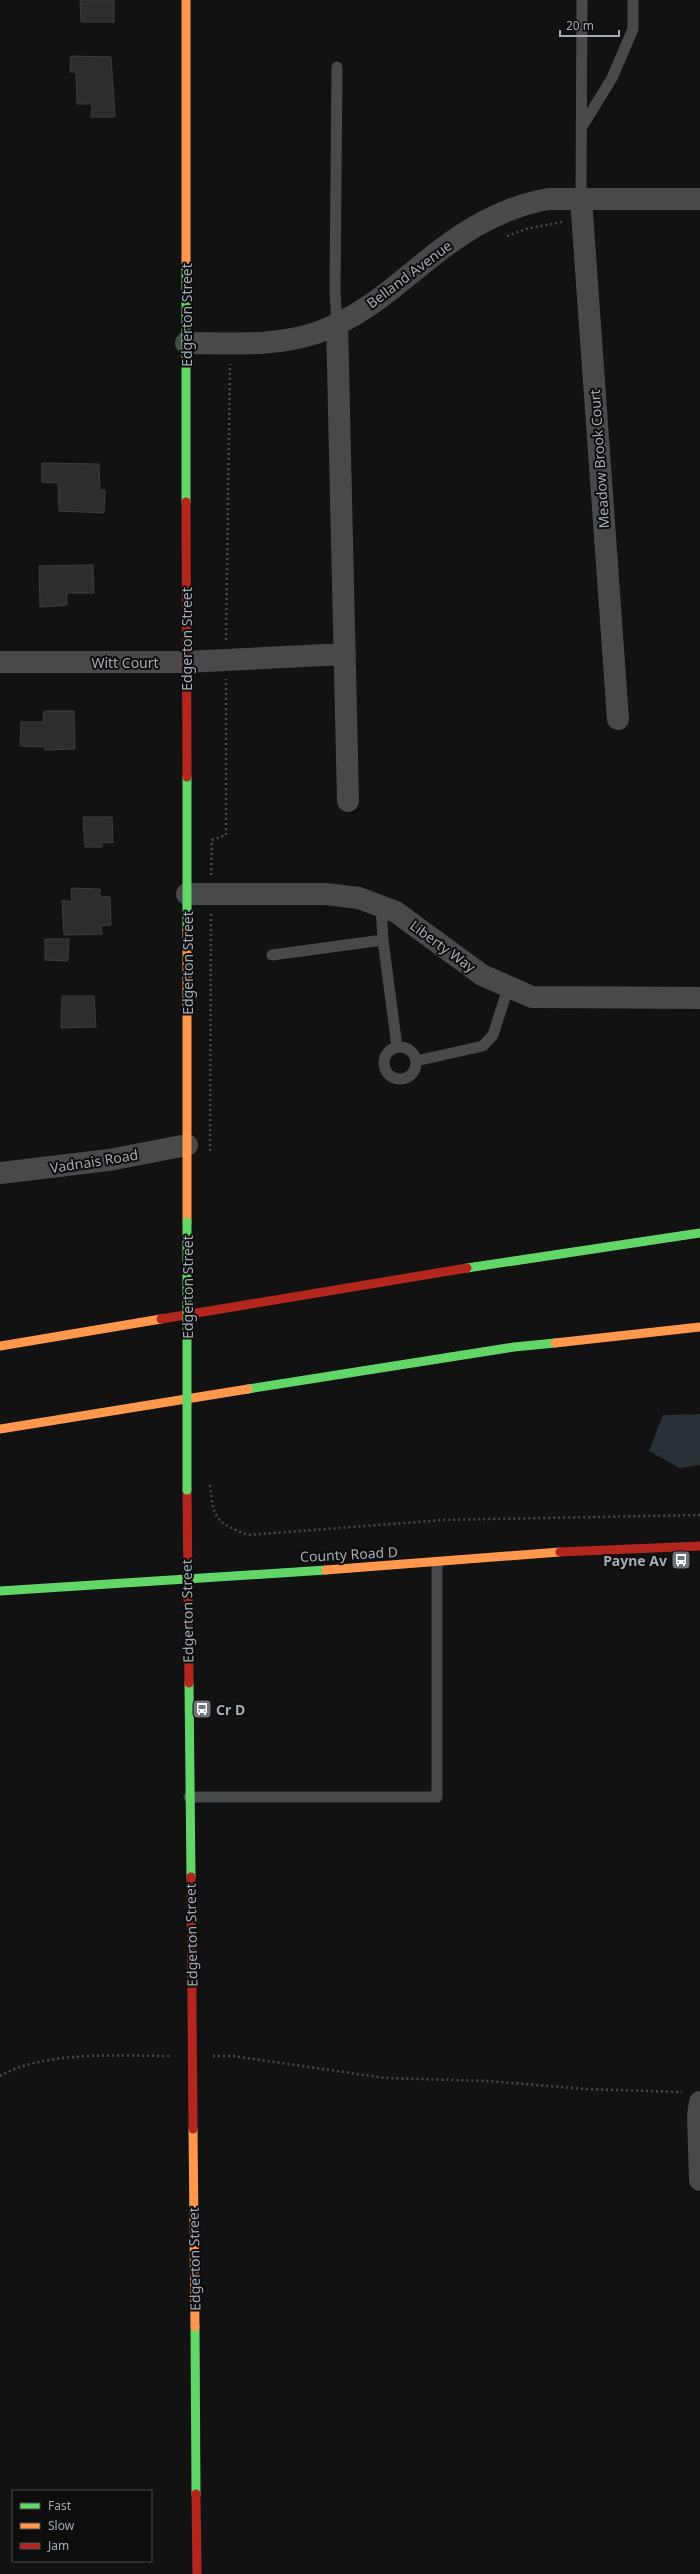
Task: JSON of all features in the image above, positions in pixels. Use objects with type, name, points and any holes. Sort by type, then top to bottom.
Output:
[{"type":"main road","name":"Edgerton Street","points":[[186,0],[187,1577],[197,2574]]},
{"type":"main road","points":[[0,1346],[438,1272],[700,1233]]},
{"type":"main road","points":[[0,1429],[514,1347],[700,1327]]},
{"type":"main road","name":"County Road D","points":[[0,1591],[187,1577],[437,1562],[634,1546],[700,1546]]},
{"type":"street","name":"Belland Avenue","points":[[186,343],[266,343],[316,333],[378,300],[439,251],[484,223],[530,202],[548,199],[700,199]]},
{"type":"street","name":"Meadow Brook Court","points":[[581,199],[618,719]]},
{"type":"street","points":[[337,323],[348,801]]},
{"type":"street","name":"Witt Court","points":[[0,662],[186,662],[345,654]]},
{"type":"street","name":"Liberty Way","points":[[187,894],[326,894],[358,898],[396,912],[482,975],[508,988],[532,997],[563,999],[700,998]]},
{"type":"street","name":"Vadnais Road","points":[[0,1173],[109,1160],[187,1145]]},
{"type":"street","points":[[694,2097],[698,2116],[700,2180]]},
{"type":"lane","points":[[581,199],[582,0]]},
{"type":"lane","points":[[581,127],[612,78],[633,30],[633,0]]},
{"type":"lane","points":[[337,67],[335,292],[337,323]]},
{"type":"lane","points":[[381,906],[382,940],[397,1047]]},
{"type":"lane","points":[[272,955],[382,940]]},
{"type":"lane","points":[[416,1061],[483,1046],[493,1035],[508,988]]},
{"type":"lane","points":[[397,1047],[412,1051],[416,1061],[414,1072],[400,1079],[391,1075],[385,1067],[386,1057],[392,1049],[397,1047]]},
{"type":"lane","points":[[189,1797],[437,1796],[437,1562]]},
{"type":"path","points":[[499,238],[526,229],[582,220]]},
{"type":"path","points":[[210,1155],[212,840],[226,836],[226,660],[230,364],[237,364]]},
{"type":"path","points":[[210,1485],[213,1511],[224,1525],[248,1535],[443,1520],[700,1515]]},
{"type":"path","points":[[0,2076],[12,2069],[72,2057],[179,2056]]},
{"type":"path","points":[[210,2056],[233,2056],[385,2078],[488,2081],[585,2090],[694,2097]]},
{"type":"shaded area","points":[[700,1414],[700,1465],[680,1468],[649,1451],[663,1415]]},
{"type":"building","points":[[80,0],[114,0],[114,22],[81,22]]},
{"type":"building","points":[[71,56],[111,57],[115,117],[91,117],[92,104],[77,104],[76,72],[70,72]]},
{"type":"building","points":[[42,463],[99,464],[100,490],[105,490],[104,513],[59,511],[58,483],[42,482]]},
{"type":"building","points":[[93,565],[94,593],[67,593],[67,605],[40,607],[39,566]]},
{"type":"building","points":[[44,711],[74,711],[75,749],[45,750],[44,747],[20,746],[21,722],[43,722]]},
{"type":"building","points":[[83,817],[112,817],[113,843],[102,842],[102,847],[85,847]]},
{"type":"building","points":[[71,888],[100,889],[100,896],[110,897],[111,925],[101,926],[102,934],[64,935],[62,900],[72,902]]},
{"type":"building","points":[[45,939],[69,939],[68,961],[45,960]]},
{"type":"building","points":[[62,996],[94,996],[96,1027],[61,1028]]},
{"type":"traffic: fast","points":[[186,268],[186,502]]},
{"type":"traffic: fast","points":[[187,777],[187,930]]},
{"type":"traffic: fast","points":[[187,1222],[187,1490]]},
{"type":"traffic: fast","points":[[467,1268],[700,1233]]},
{"type":"traffic: fast","points":[[248,1389],[514,1347],[555,1343]]},
{"type":"traffic: fast","points":[[0,1591],[326,1570]]},
{"type":"traffic: fast","points":[[189,1683],[191,1877]]},
{"type":"traffic: fast","points":[[195,2327],[196,2494]]},
{"type":"traffic: slow","points":[[186,0],[186,268]]},
{"type":"traffic: slow","points":[[187,930],[187,1222]]},
{"type":"traffic: slow","points":[[0,1346],[161,1319]]},
{"type":"traffic: slow","points":[[555,1343],[700,1327]]},
{"type":"traffic: slow","points":[[0,1429],[248,1389]]},
{"type":"traffic: slow","points":[[326,1570],[560,1552]]},
{"type":"traffic: slow","points":[[193,2129],[195,2327]]},
{"type":"traffic: jam","points":[[186,502],[187,777]]},
{"type":"traffic: jam","points":[[161,1319],[467,1268]]},
{"type":"traffic: jam","points":[[187,1490],[189,1683]]},
{"type":"traffic: jam","points":[[560,1552],[700,1546]]},
{"type":"traffic: jam","points":[[191,1877],[193,2129]]},
{"type":"traffic: jam","points":[[196,2494],[197,2574]]},
{"type":"place","name":"Payne Av","points":[[681,1560]]},
{"type":"place","name":"Cr D","points":[[202,1709]]}]
